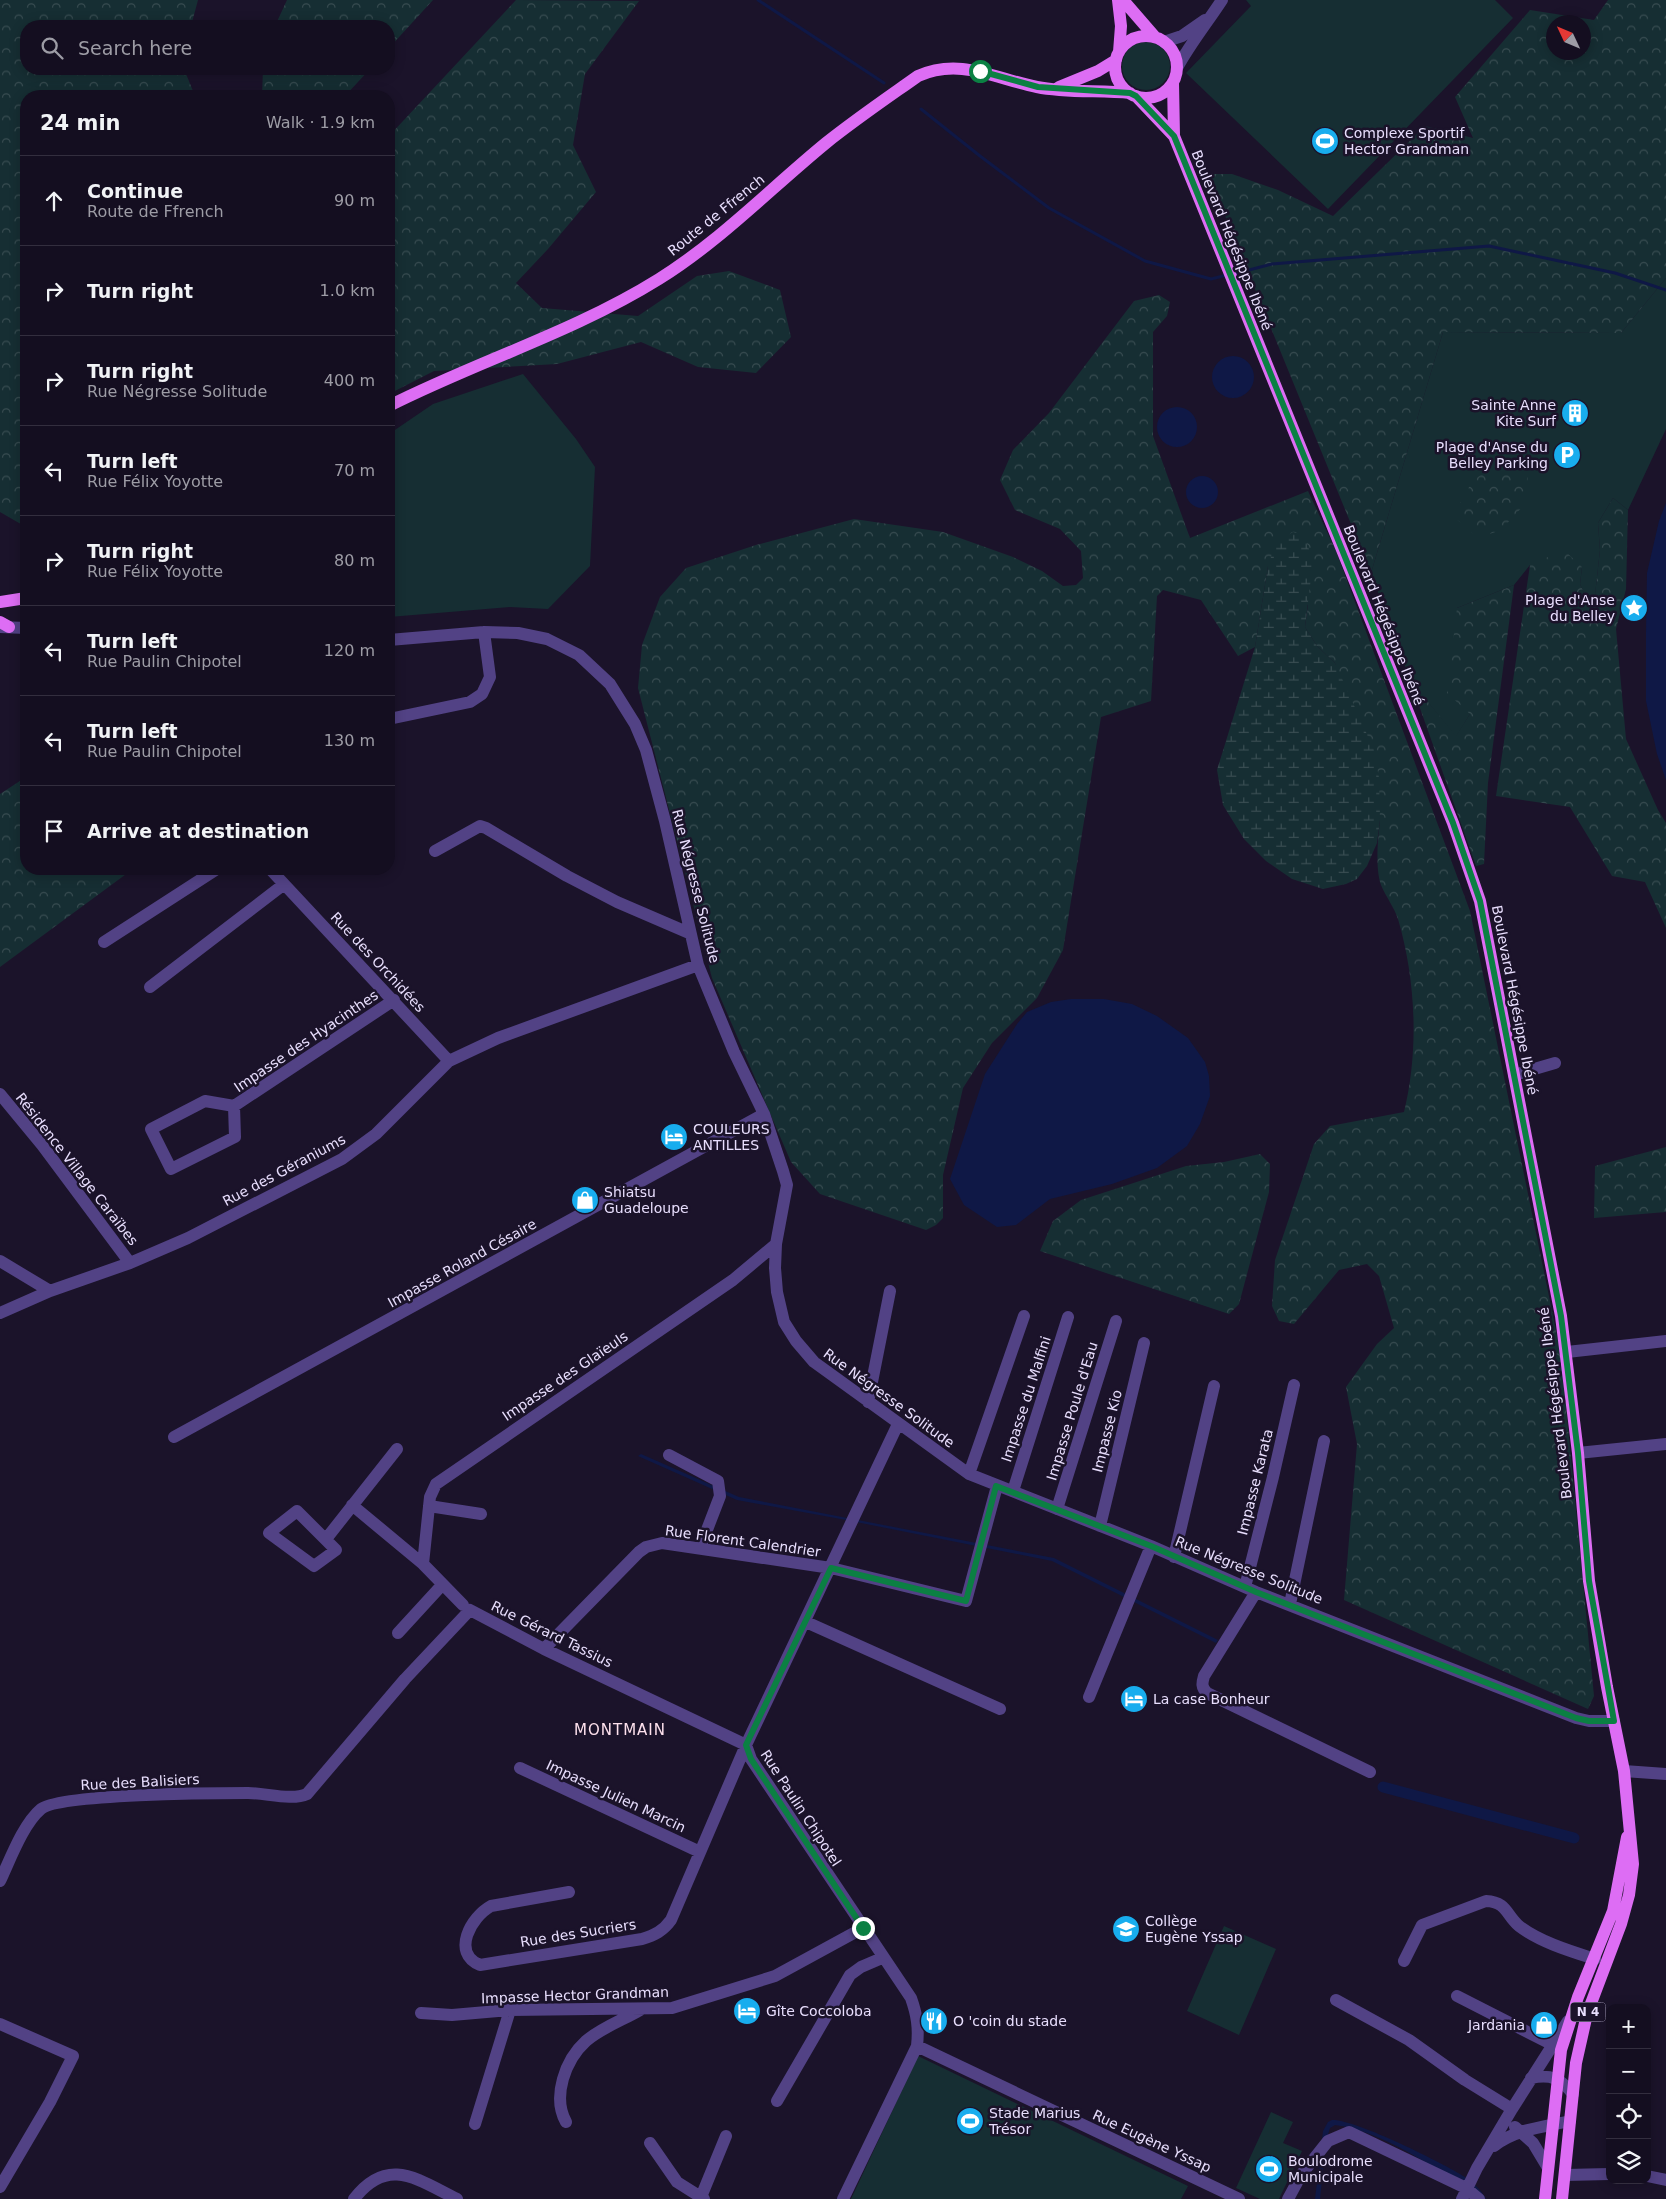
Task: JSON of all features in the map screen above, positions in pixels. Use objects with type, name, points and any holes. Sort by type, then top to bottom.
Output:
[{"type":"main road","points":[[1118,0],[1121,26],[1118,79],[1133,94],[1153,97],[1161,94],[1172,82],[1177,68],[1173,52],[1159,40],[1123,0]]},
{"type":"main road","points":[[1118,56],[1128,42],[1134,39],[1148,36],[1159,40]]},
{"type":"main road","name":"Route de Ffrench","points":[[1055,88],[1098,71],[1118,56]]},
{"type":"main road","name":"Route de Ffrench","points":[[395,403],[432,384],[608,309],[661,278],[710,242],[827,142],[918,76],[929,71],[944,68],[980,71],[1038,87],[1133,94]]},
{"type":"main road","name":"Boulevard Hégésippe Ibéné","points":[[1172,82],[1174,136],[1453,823],[1480,901],[1567,1352],[1589,1581],[1624,1771],[1633,1864],[1629,1895],[1621,1924],[1587,2014],[1576,2064],[1562,2199]]},
{"type":"main road","name":"Boulevard Hégésippe Ibéné","points":[[1133,94],[1174,136]]},
{"type":"main road","points":[[0,602],[20,599]]},
{"type":"main road","name":"Boulevard Hégésippe Ibéné","points":[[1545,2199],[1561,2050],[1571,2015],[1613,1910],[1629,1830]]},
{"type":"street","points":[[1177,68],[1188,48],[1202,33],[1222,0]]},
{"type":"street","points":[[1159,40],[1182,36],[1197,27],[1214,12]]},
{"type":"street","points":[[3,625],[20,627]]},
{"type":"street","points":[[395,718],[470,702],[482,694],[490,677],[484,632]]},
{"type":"street","name":"Rue Négresse Solitude","points":[[395,639],[484,632],[518,633],[547,640],[579,655],[610,684],[635,724],[646,750],[665,821],[698,965],[734,1052],[764,1114],[787,1185],[776,1244],[777,1292],[784,1322],[811,1365],[868,1402],[969,1474],[996,1486],[1151,1546],[1251,1589],[1576,1718],[1589,1721],[1614,1721]]},
{"type":"street","points":[[435,851],[480,826],[566,876],[617,902],[690,933]]},
{"type":"street","points":[[104,942],[209,875]]},
{"type":"street","name":"Rue des Orchidées","points":[[275,875],[394,1000],[449,1061]]},
{"type":"street","points":[[150,987],[283,885]]},
{"type":"street","name":"Rue des Géraniums","points":[[0,1313],[50,1292],[130,1263],[188,1238],[342,1159],[376,1134],[449,1061],[498,1038],[698,965]]},
{"type":"street","name":"Impasse des Hyacinthes","points":[[234,1106],[235,1137],[171,1169],[151,1129],[205,1101],[234,1106],[394,1000]]},
{"type":"street","points":[[1514,1075],[1555,1063]]},
{"type":"street","name":"Résidence Village Caraïbes","points":[[0,1094],[42,1145],[130,1263]]},
{"type":"street","name":"Impasse Roland Césaire","points":[[174,1437],[764,1114]]},
{"type":"street","name":"Impasse des Glaïeuls","points":[[423,1564],[430,1497],[436,1484],[732,1280],[776,1244]]},
{"type":"street","points":[[0,1261],[50,1292]]},
{"type":"street","points":[[868,1402],[890,1291]]},
{"type":"street","points":[[969,1474],[1024,1316]]},
{"type":"street","name":"Impasse du Malfini","points":[[1013,1491],[1068,1317]]},
{"type":"street","name":"Impasse Poule d'Eau","points":[[1057,1509],[1116,1321]]},
{"type":"street","points":[[1567,1352],[1666,1341]]},
{"type":"street","name":"Impasse Kio","points":[[1100,1526],[1144,1343]]},
{"type":"street","name":"Impasse Karata","points":[[1294,1384],[1273,1476],[1251,1589],[1204,1676],[1203,1689],[1207,1693],[1370,1772]]},
{"type":"street","points":[[1174,1557],[1214,1386]]},
{"type":"street","name":"Rue Paulin Chipotel","points":[[843,2199],[917,2046],[919,2027],[917,2016],[910,1998],[751,1759],[746,1745],[806,1622],[898,1424]]},
{"type":"street","points":[[1290,1604],[1324,1441]]},
{"type":"street","points":[[1578,1453],[1666,1444]]},
{"type":"street","points":[[326,1539],[397,1449]]},
{"type":"street","points":[[669,1454],[718,1481],[720,1496],[700,1548]]},
{"type":"street","name":"Rue Florent Calendrier","points":[[544,1649],[646,1546],[662,1543],[831,1568],[966,1601],[996,1486]]},
{"type":"street","points":[[352,1505],[423,1564],[463,1605]]},
{"type":"street","points":[[429,1506],[482,1514]]},
{"type":"street","points":[[297,1511],[326,1539],[336,1550],[314,1566],[269,1533],[297,1511]]},
{"type":"street","points":[[1089,1696],[1151,1546]]},
{"type":"street","points":[[398,1633],[442,1585]]},
{"type":"street","name":"Rue Gérard Tassius","points":[[318,1782],[405,1679],[470,1610],[544,1649],[746,1745]]},
{"type":"street","points":[[806,1622],[1000,1709]]},
{"type":"street","name":"Rue des Sucriers","points":[[569,1892],[491,1906],[484,1910],[470,1929],[465,1942],[465,1952],[470,1959],[480,1965],[642,1939],[656,1935],[665,1929],[671,1920],[746,1745]]},
{"type":"street","name":"Impasse Julien Marcin","points":[[520,1768],[700,1852]]},
{"type":"street","points":[[1624,1771],[1666,1774]]},
{"type":"street","name":"Rue des Balisiers","points":[[0,1881],[20,1836],[42,1808],[55,1804],[114,1797],[206,1793],[250,1793],[299,1798],[307,1794],[318,1782]]},
{"type":"street","points":[[1404,1961],[1422,1925],[1486,1901],[1496,1901],[1502,1905],[1518,1925],[1528,1931],[1569,1951],[1595,1959]]},
{"type":"street","name":"Impasse Hector Grandman","points":[[421,2014],[452,2015],[510,2010],[596,2008],[640,2010],[672,2008],[775,1976],[863,1928]]},
{"type":"street","points":[[777,2101],[850,1974],[861,1966],[882,1958]]},
{"type":"street","points":[[1456,1996],[1553,2044]]},
{"type":"street","points":[[1336,2000],[1409,2040],[1510,2113],[1518,2132],[1533,2143],[1548,2168]]},
{"type":"street","points":[[475,2124],[510,2010]]},
{"type":"street","points":[[566,2122],[559,2105],[559,2096],[566,2071],[574,2057],[586,2041],[640,2010]]},
{"type":"street","points":[[1464,2194],[1510,2113],[1571,2015]]},
{"type":"street","points":[[0,2024],[74,2056],[50,2102],[0,2187]]},
{"type":"street","name":"Rue Eugène Yssap","points":[[917,2046],[1239,2199]]},
{"type":"street","points":[[1531,2078],[1549,2076],[1557,2078],[1573,2094]]},
{"type":"street","points":[[1490,2149],[1504,2138],[1518,2132],[1570,2121]]},
{"type":"street","points":[[1288,2199],[1301,2175],[1328,2140],[1349,2132],[1464,2194],[1479,2199]]},
{"type":"street","points":[[650,2144],[677,2182],[702,2198],[726,2136]]},
{"type":"street","points":[[354,2199],[369,2184],[379,2178],[402,2173],[450,2198]]},
{"type":"street","points":[[1565,2175],[1606,2174]]},
{"type":"street","points":[[1651,2177],[1666,2180]]},
{"type":"green space","points":[[0,0],[198,0],[193,20],[20,20],[20,75],[186,75],[193,90],[20,90],[20,524],[0,512]]},
{"type":"green space","points":[[287,0],[433,0],[395,41],[395,20],[278,20]]},
{"type":"green space","points":[[516,0],[639,1],[585,74],[573,145],[596,192],[548,249],[516,283],[542,308],[638,316],[697,276],[729,271],[780,290],[791,337],[756,373],[698,367],[641,342],[557,364],[434,371],[395,391],[395,130]]},
{"type":"green space","name":"Complexe Sportif Hector Grandman","points":[[1246,0],[1495,0],[1513,18],[1328,209],[1186,73],[1251,6]]},
{"type":"green space","points":[[1608,0],[1666,0],[1666,278],[1621,333],[1443,332],[1371,573],[1208,174],[1232,174],[1278,190],[1333,216],[1425,126],[1473,138],[1455,97],[1530,10],[1562,15],[1546,15],[1546,60],[1591,60],[1591,20],[1594,20]]},
{"type":"green space","points":[[1141,42],[1151,42],[1160,46],[1166,52],[1169,57],[1169,75],[1160,86],[1151,90],[1141,90],[1132,86],[1126,80],[1122,71],[1122,61],[1126,52],[1132,46]]},
{"type":"green space","points":[[263,75],[364,75],[351,90],[262,90]]},
{"type":"green space","points":[[1666,278],[1666,429],[1628,510],[1613,498],[1598,523],[1600,550],[1593,614],[1580,584],[1582,567],[1530,565],[1514,585],[1457,608],[1470,714],[1456,737],[1410,680],[1371,573],[1443,332],[1621,333]]},
{"type":"green space","points":[[1159,295],[1170,302],[1167,316],[1153,332],[1153,436],[1190,538],[1308,491],[1336,551],[1470,911],[1561,1355],[1594,1696],[1588,1709],[1344,1600],[1357,1444],[1346,1387],[1377,1344],[1394,1328],[1379,1276],[1367,1264],[1339,1270],[1294,1324],[1279,1321],[1272,1306],[1275,1260],[1314,1144],[1330,1126],[1404,1112],[1412,1065],[1412,991],[1409,966],[1398,919],[1379,878],[1380,820],[1335,663],[1317,646],[1305,627],[1308,605],[1268,566],[1255,647],[1238,656],[1201,600],[1163,590],[1157,596],[1151,701],[1101,717],[1063,950],[1037,998],[992,1043],[963,1088],[943,1175],[943,1218],[936,1225],[926,1230],[820,1194],[791,1162],[712,978],[638,688],[642,645],[660,597],[686,568],[756,545],[854,519],[943,532],[1013,557],[1042,571],[1063,586],[1076,585],[1083,578],[1081,551],[1060,529],[1015,510],[1000,480],[1013,450],[1049,413],[1134,301]]},
{"type":"green space","points":[[523,374],[576,439],[595,467],[590,566],[548,609],[510,607],[395,617],[395,430],[433,404]]},
{"type":"green space","points":[[1515,465],[1528,470],[1526,503],[1501,530],[1478,538],[1453,516],[1473,480],[1495,466]]},
{"type":"green space","points":[[1613,498],[1628,510],[1626,589],[1616,629],[1626,739],[1658,810],[1666,823],[1666,928],[1645,882],[1612,876],[1570,807],[1496,796],[1530,565],[1564,550],[1582,567],[1580,584],[1593,613],[1600,550],[1598,523]]},
{"type":"green space","points":[[1293,532],[1304,535],[1313,561],[1305,627],[1317,646],[1335,663],[1374,750],[1379,778],[1380,820],[1377,843],[1367,866],[1357,879],[1346,884],[1323,889],[1292,879],[1266,861],[1244,839],[1223,805],[1217,770],[1255,647],[1268,566],[1276,542]]},
{"type":"green space","points":[[1514,585],[1488,783],[1484,864],[1476,866],[1410,680],[1456,736],[1470,714],[1447,693],[1457,608]]},
{"type":"green space","points":[[20,781],[20,875],[125,875],[0,967],[0,794]]},
{"type":"green space","points":[[1666,1147],[1666,1212],[1594,1218],[1595,1166]]},
{"type":"green space","points":[[1260,1154],[1270,1164],[1269,1192],[1239,1304],[1229,1314],[1040,1251],[1053,1221],[1081,1200],[1186,1166],[1224,1162]]},
{"type":"green space","points":[[1224,1926],[1276,1949],[1239,2035],[1187,2011]]},
{"type":"green space","name":"Stade Marius Trésor","points":[[918,2056],[1188,2186],[1181,2199],[851,2199]]},
{"type":"green space","name":"Boulodrome Municipale","points":[[1271,2112],[1293,2122],[1283,2143],[1302,2151],[1279,2199],[1260,2199],[1236,2188]]},
{"type":"shaded area","points":[[1229,356],[1237,356],[1248,362],[1254,377],[1248,392],[1237,398],[1229,398],[1218,392],[1212,381],[1212,373],[1218,362]]},
{"type":"shaded area","points":[[1181,407],[1188,410],[1194,416],[1197,427],[1196,435],[1188,444],[1181,447],[1173,447],[1166,444],[1158,435],[1157,423],[1160,416],[1169,408]]},
{"type":"shaded area","points":[[1202,476],[1208,477],[1213,481],[1217,486],[1217,498],[1213,503],[1208,507],[1202,508],[1196,507],[1191,503],[1187,498],[1186,492],[1187,486],[1191,481],[1196,477]]},
{"type":"shaded area","points":[[1666,503],[1666,780],[1657,754],[1646,701],[1646,632],[1647,573],[1659,521]]},
{"type":"shaded area","points":[[1071,999],[1104,999],[1132,1004],[1157,1016],[1188,1038],[1205,1062],[1209,1076],[1210,1096],[1200,1124],[1187,1146],[1157,1168],[1112,1184],[1050,1199],[1016,1225],[997,1227],[964,1205],[950,1179],[985,1074],[1017,1024],[1027,1012],[1051,1002]]},
{"type":"shaded area","points":[[641,1454],[739,1497],[1054,1558],[1218,1640],[1216,1643],[1052,1561],[737,1500],[638,1456]]},
{"type":"shaded area","points":[[1332,2120],[1378,2134],[1454,2170],[1474,2184],[1486,2199],[1481,2199],[1430,2165],[1392,2144],[1373,2135],[1335,2125],[1330,2128],[1326,2141],[1320,2199],[1315,2199],[1323,2131],[1328,2122]]},
{"type":"waterway","points":[[758,0],[884,83]]},
{"type":"waterway","points":[[921,109],[1049,208],[1145,261],[1211,279],[1227,275]]},
{"type":"waterway","points":[[1234,274],[1272,264],[1489,246],[1615,273],[1666,290]]},
{"type":"waterway","points":[[1383,1787],[1574,1838]]},
{"type":"place","name":"Complexe Sportif Hector Grandman","points":[[1325,141]]},
{"type":"place","name":"Sainte Anne Kite Surf","points":[[1575,413]]},
{"type":"place","name":"Plage d'Anse du Belley Parking","points":[[1567,455]]},
{"type":"place","name":"Plage d'Anse du Belley","points":[[1634,608]]},
{"type":"place","name":"COULEURS ANTILLES","points":[[674,1137]]},
{"type":"place","name":"Shiatsu Guadeloupe","points":[[585,1200]]},
{"type":"place","name":"La case Bonheur","points":[[1134,1699]]},
{"type":"place","name":"Collège Eugène Yssap","points":[[1126,1929]]},
{"type":"place","name":"Gîte Coccoloba","points":[[747,2011]]},
{"type":"place","name":"O 'coin du stade","points":[[934,2021]]},
{"type":"place","name":"Jardania","points":[[1544,2025]]},
{"type":"place","name":"Stade Marius Trésor","points":[[970,2121]]},
{"type":"place","name":"Boulodrome Municipale","points":[[1269,2169]]},
{"type":"district","name":"MONTMAIN","points":[[620,1730]]},
{"type":"route","points":[[863,1928],[751,1759],[746,1745],[831,1568],[966,1601],[996,1486],[1151,1546],[1256,1592],[1576,1718],[1589,1721],[1614,1721],[1589,1581],[1578,1453],[1567,1352],[1561,1316],[1480,901],[1453,823],[1174,136],[1136,96],[1130,93],[1038,87],[980,71]]}]
